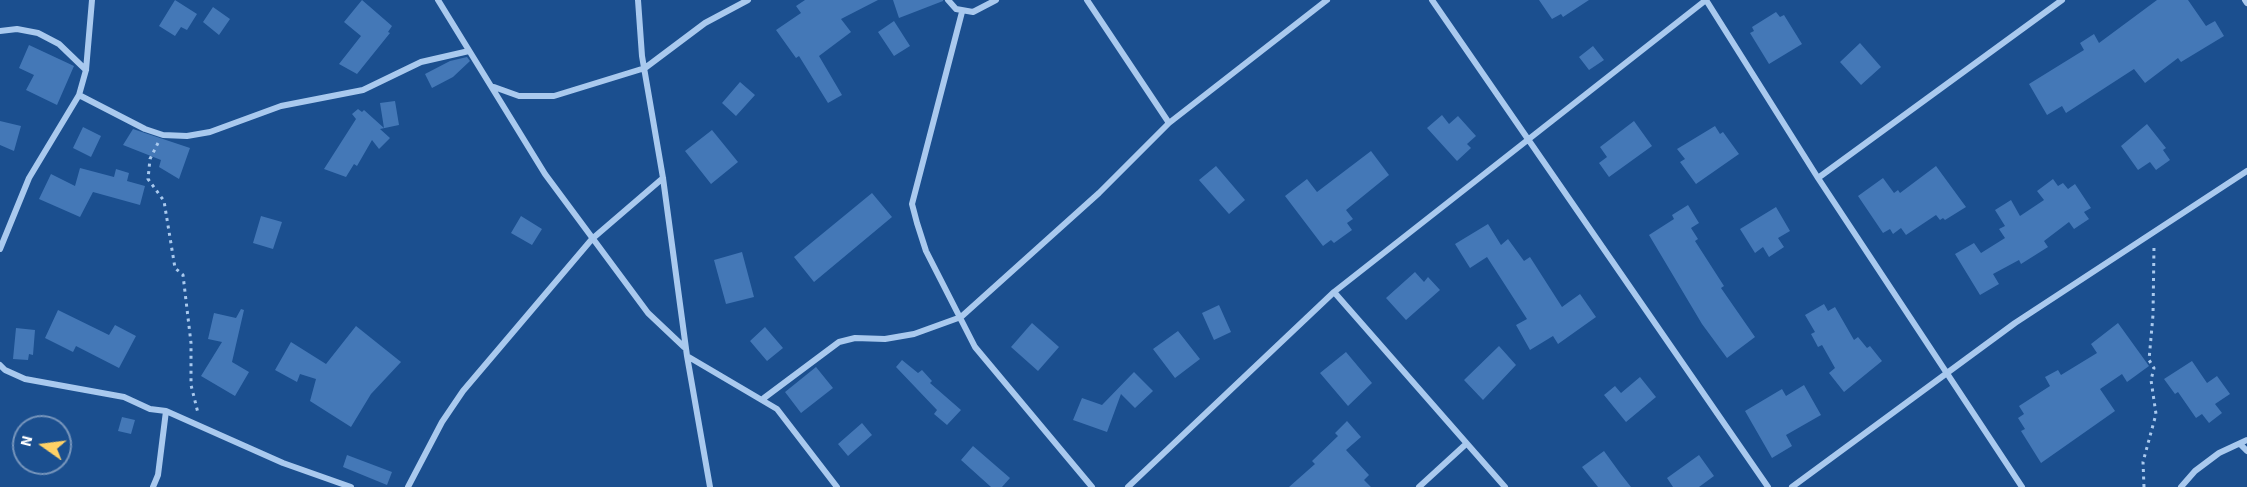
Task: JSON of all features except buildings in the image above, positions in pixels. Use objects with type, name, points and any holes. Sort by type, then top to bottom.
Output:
[{"type":"street","points":[[0,249],[29,178],[79,95],[86,70],[92,0]]},
{"type":"street","points":[[438,0],[545,174],[648,313],[685,347]]},
{"type":"street","points":[[638,0],[645,68],[663,178],[685,347],[710,487]]},
{"type":"street","points":[[493,87],[519,96],[554,96],[645,68],[705,23],[748,0]]},
{"type":"street","points":[[948,0],[962,12],[973,12],[996,0]]},
{"type":"street","points":[[1087,0],[1169,123]]},
{"type":"street","points":[[764,398],[839,342],[855,338],[885,339],[914,334],[961,317],[1099,193],[1169,123],[1327,0]]},
{"type":"street","points":[[1431,0],[1768,487]]},
{"type":"street","points":[[1128,487],[1334,292],[1526,138],[1706,0],[1818,178],[2022,487]]},
{"type":"street","points":[[1818,178],[2062,0]]},
{"type":"street","points":[[962,12],[912,204],[926,251],[975,347],[1092,487]]},
{"type":"street","points":[[0,31],[17,30],[38,33],[59,44],[86,70]]},
{"type":"street","points":[[79,95],[145,129],[163,135],[187,136],[210,132],[281,106],[363,90],[421,62],[469,51]]},
{"type":"street","points":[[1792,487],[2015,322],[2082,281],[2154,229],[2247,171]]},
{"type":"street","points":[[408,487],[442,422],[462,391],[592,239],[663,178]]},
{"type":"street","points":[[1334,292],[1505,487]]},
{"type":"street","points":[[687,356],[764,398],[786,416],[837,487]]},
{"type":"street","points":[[0,365],[5,370],[25,379],[124,397],[150,409],[166,411],[284,463],[351,487]]},
{"type":"street","points":[[153,487],[158,475],[166,411]]},
{"type":"street","points":[[2181,487],[2195,471],[2219,453],[2247,440]]},
{"type":"street","points":[[1419,487],[1466,444]]},
{"type":"street","points":[[2240,444],[2247,451]]},
{"type":"path","points":[[163,135],[150,159],[148,178],[164,201],[175,268],[183,275],[182,286],[191,343],[191,385],[204,426]]},
{"type":"path","points":[[2144,487],[2143,462],[2156,414],[2151,380],[2154,368],[2149,360],[2154,315],[2154,229]]}]
